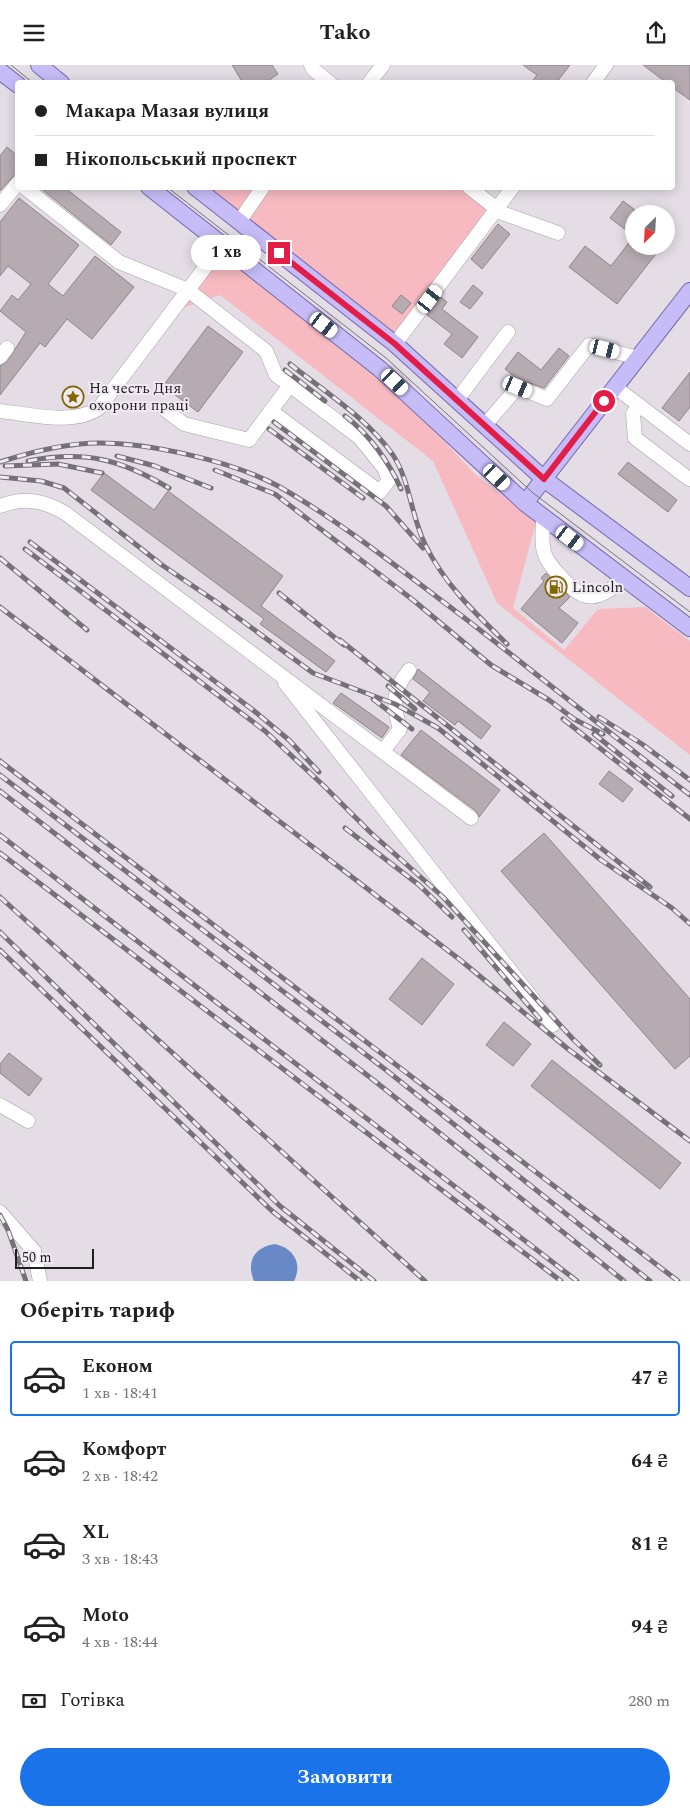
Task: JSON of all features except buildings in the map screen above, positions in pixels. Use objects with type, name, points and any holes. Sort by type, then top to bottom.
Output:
[{"type":"main road","points":[[39,65],[57,80]]},
{"type":"main road","points":[[0,71],[15,83]]},
{"type":"main road","points":[[153,190],[380,369],[525,503],[690,628]]},
{"type":"main road","points":[[199,190],[395,344],[544,479],[690,588]]},
{"type":"main road","points":[[222,245],[239,222]]},
{"type":"main road","points":[[525,503],[690,291]]},
{"type":"street","points":[[312,65],[313,69],[326,80]]},
{"type":"street","points":[[371,80],[383,65]]},
{"type":"street","points":[[595,80],[606,65]]},
{"type":"street","points":[[0,205],[15,187]]},
{"type":"street","points":[[28,190],[120,262],[188,290],[266,351],[276,375],[360,438],[384,469],[389,480],[380,492],[271,411]]},
{"type":"street","points":[[239,222],[262,190]]},
{"type":"street","points":[[473,190],[497,209],[558,233]]},
{"type":"street","points":[[395,344],[512,190]]},
{"type":"street","points":[[0,411],[66,417],[91,413],[105,402],[222,245]]},
{"type":"street","points":[[457,399],[508,332]]},
{"type":"street","points":[[485,425],[518,387],[547,399],[589,345],[638,357]]},
{"type":"street","points":[[164,409],[184,424],[249,440],[290,385]]},
{"type":"street","points":[[615,387],[690,444]]},
{"type":"street","points":[[639,405],[633,413],[634,438],[688,479]]},
{"type":"street","points":[[0,506],[14,501],[32,500],[49,504],[65,513],[471,818]]},
{"type":"street","points":[[543,517],[546,558],[576,592],[589,597],[603,595],[625,579]]},
{"type":"street","points":[[274,669],[553,1025]]},
{"type":"street","points":[[383,751],[400,729],[396,718],[396,693],[398,685],[409,670]]},
{"type":"street","points":[[0,1105],[28,1121]]},
{"type":"street","points":[[0,1212],[34,1251],[40,1281]]},
{"type":"shaded area","points":[[207,190],[465,190],[492,210],[394,338]]},
{"type":"shaded area","points":[[224,251],[376,370],[476,475],[536,522],[513,608],[564,650],[598,609],[645,607],[690,641],[690,755],[497,603],[433,461],[220,295],[180,309]]},
{"type":"water","points":[[275,1244],[287,1249],[295,1257],[297,1274],[294,1281],[254,1281],[251,1268],[254,1257],[262,1248]]},
{"type":"tram line","points":[[11,65],[29,80]]},
{"type":"tram line","points":[[171,190],[386,358],[533,493],[690,612]]},
{"type":"railway","points":[[290,364],[358,417],[383,442],[399,465],[416,522],[433,559],[462,598],[507,644]]},
{"type":"railway","points":[[285,370],[325,401]]},
{"type":"railway","points":[[345,416],[378,449],[401,489]]},
{"type":"railway","points":[[274,422],[386,506],[423,548]]},
{"type":"railway","points":[[269,429],[363,498]]},
{"type":"railway","points":[[0,462],[61,446],[87,443],[119,444],[166,450],[215,461],[278,486],[326,516],[395,565],[690,795]]},
{"type":"railway","points":[[117,456],[155,466],[211,488]]},
{"type":"railway","points":[[28,461],[67,457],[101,459],[134,470],[169,488]]},
{"type":"railway","points":[[5,466],[58,464],[102,473]]},
{"type":"railway","points":[[215,470],[275,494],[413,600],[491,665],[549,700],[574,719],[603,734]]},
{"type":"railway","points":[[0,477],[41,481],[64,488],[162,565],[218,603],[313,673],[395,704],[438,728],[601,860],[672,908],[690,924]]},
{"type":"railway","points":[[30,542],[253,710],[289,740],[319,772]]},
{"type":"railway","points":[[25,549],[265,731],[370,832],[443,897],[572,1038],[600,1065]]},
{"type":"railway","points":[[0,558],[87,630]]},
{"type":"railway","points":[[279,593],[344,645]]},
{"type":"railway","points":[[0,607],[459,959],[568,1049],[690,1141]]},
{"type":"railway","points":[[340,640],[650,887]]},
{"type":"railway","points":[[388,686],[415,709]]},
{"type":"railway","points":[[373,699],[412,729]]},
{"type":"railway","points":[[599,717],[642,744],[690,780]]},
{"type":"railway","points":[[563,719],[690,819]]},
{"type":"railway","points":[[594,734],[672,796]]},
{"type":"railway","points":[[0,761],[678,1281]]},
{"type":"railway","points":[[0,775],[386,1070],[650,1281]]},
{"type":"railway","points":[[0,791],[376,1082],[624,1281]]},
{"type":"railway","points":[[345,828],[419,885],[452,917]]},
{"type":"railway","points":[[0,835],[577,1281]]},
{"type":"railway","points":[[0,853],[561,1281]]},
{"type":"railway","points":[[0,897],[425,1281]]},
{"type":"railway","points":[[464,930],[540,1019]]},
{"type":"railway","points":[[0,932],[280,1206],[374,1281]]},
{"type":"railway","points":[[0,950],[272,1211],[360,1281]]},
{"type":"railway","points":[[0,1215],[8,1230],[26,1281]]},
{"type":"place","name":"На честь Дня охорони праці","points":[[73,397]]},
{"type":"place","name":"Lincoln","points":[[556,587]]},
{"type":"route","points":[[279,253],[395,344],[544,479],[604,401]]}]
